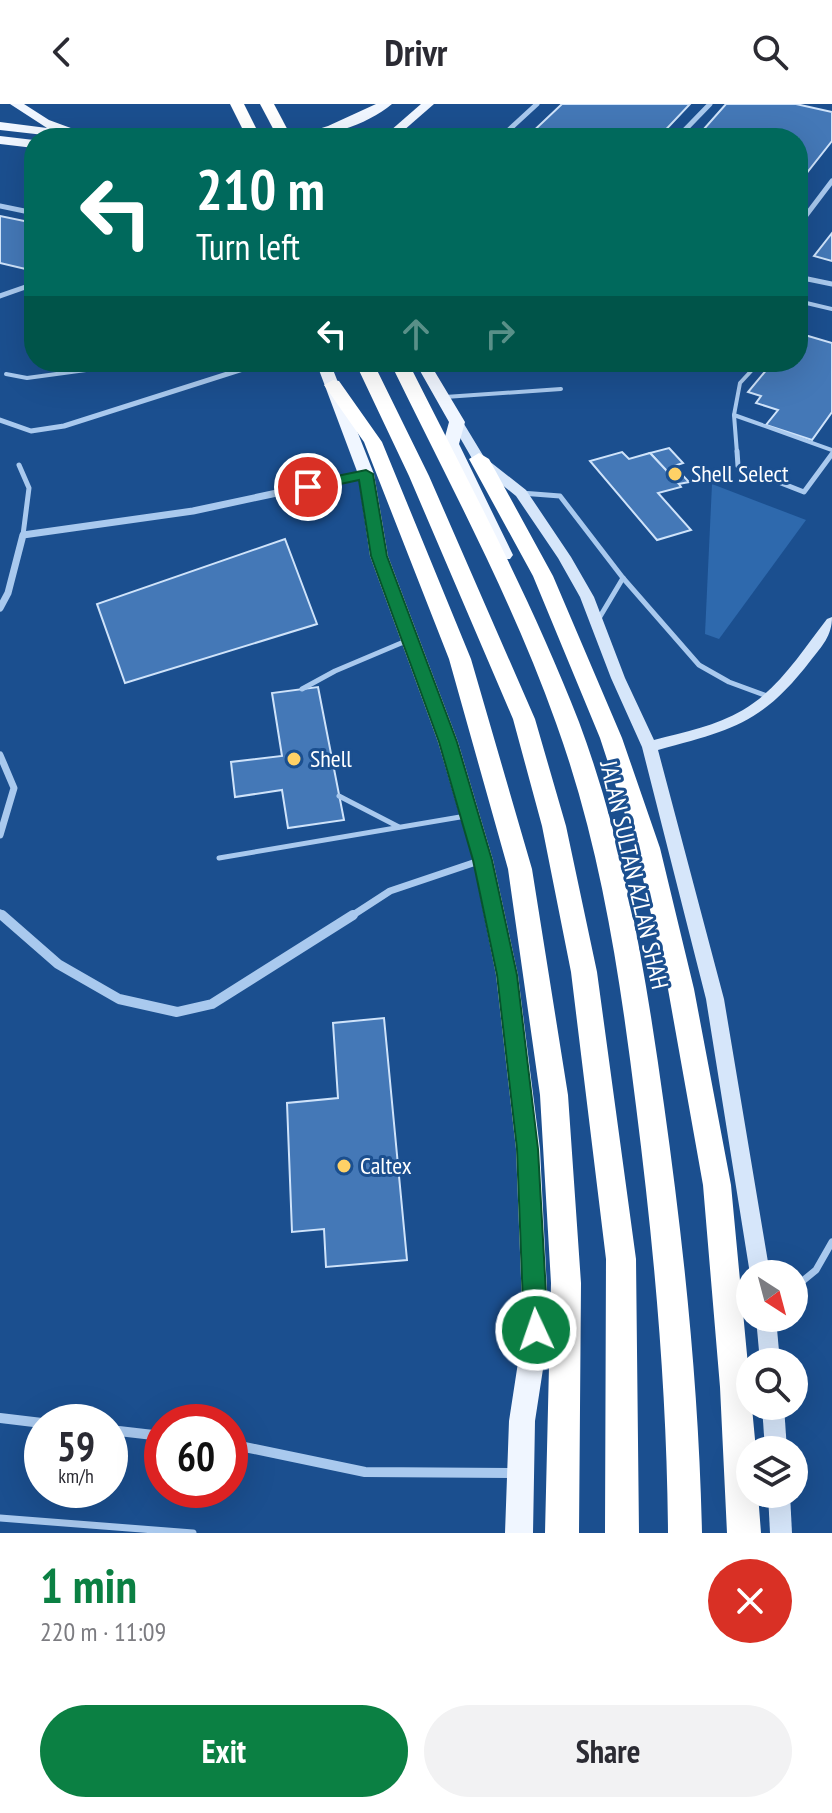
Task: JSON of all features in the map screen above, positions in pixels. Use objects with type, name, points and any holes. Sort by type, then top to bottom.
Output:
[{"type":"highway","points":[[237,104],[249,128]]},
{"type":"highway","points":[[267,104],[280,128]]},
{"type":"highway","points":[[369,372],[419,476],[524,719],[554,826],[584,972],[621,1259],[622,1533]]},
{"type":"highway","name":"JALAN SULTAN AZLAN SHAH","points":[[404,372],[516,598],[568,724],[600,828],[632,971],[668,1241],[684,1459],[685,1533]]},
{"type":"highway","points":[[333,385],[373,442],[460,659],[520,869],[554,1095],[566,1283],[562,1533]]},
{"type":"highway","points":[[479,459],[543,576],[611,738],[644,834],[681,989],[717,1185],[736,1387],[744,1533]]},
{"type":"main road","points":[[16,104],[45,123],[60,128]]},
{"type":"main road","points":[[355,128],[386,104]]},
{"type":"main road","points":[[400,128],[428,104]]},
{"type":"main road","points":[[334,128],[372,113]]},
{"type":"main road","points":[[0,126],[24,129]]},
{"type":"main road","points":[[0,140],[24,143]]},
{"type":"main road","points":[[327,372],[366,474],[379,556],[448,742],[470,815],[483,860],[507,975],[528,1149],[536,1330],[522,1421],[519,1533]]},
{"type":"main road","name":"JALAN SULTAN AZLAN SHAH","points":[[427,372],[479,459],[521,493],[564,557],[598,621],[618,678],[650,747],[715,999],[758,1260]]},
{"type":"main road","name":"JALAN SULTAN AZLAN SHAH","points":[[457,422],[451,444],[481,501],[541,638],[582,746],[613,848],[645,1001],[660,1103],[694,1432],[694,1533]]},
{"type":"main road","points":[[650,747],[736,722],[770,697],[832,622]]},
{"type":"main road","points":[[780,1508],[781,1533]]},
{"type":"street","points":[[511,128],[537,104]]},
{"type":"street","points":[[687,128],[710,104]]},
{"type":"street","points":[[808,213],[832,181]]},
{"type":"street","points":[[0,206],[24,211]]},
{"type":"street","points":[[808,279],[832,284]]},
{"type":"street","points":[[0,296],[24,288]]},
{"type":"street","points":[[0,420],[31,431],[64,426],[234,372]]},
{"type":"street","points":[[0,608],[8,593],[23,535],[193,511],[366,474]]},
{"type":"street","points":[[0,755],[14,788],[0,835]]},
{"type":"street","points":[[0,913],[58,964],[119,999],[177,1012],[212,1004],[390,891],[483,860]]},
{"type":"street","points":[[0,1418],[24,1421]]},
{"type":"street","points":[[248,1447],[365,1472],[520,1473]]},
{"type":"lane","points":[[808,303],[832,309]]},
{"type":"lane","points":[[6,374],[27,378],[71,372]]},
{"type":"lane","points":[[734,415],[832,454],[804,492],[738,466],[734,415],[740,383],[750,372]]},
{"type":"lane","points":[[441,397],[561,389]]},
{"type":"lane","points":[[19,465],[29,488],[23,535]]},
{"type":"lane","points":[[521,493],[560,496],[623,578],[699,665],[729,682],[770,697]]},
{"type":"lane","points":[[598,621],[623,578]]},
{"type":"lane","points":[[302,689],[335,671],[409,640]]},
{"type":"lane","points":[[339,796],[399,827]]},
{"type":"lane","points":[[219,858],[470,815]]},
{"type":"lane","points":[[808,1277],[816,1270],[832,1242]]},
{"type":"lane","points":[[0,1518],[193,1533]]},
{"type":"shaded area","points":[[712,484],[806,520],[719,639],[705,634]]},
{"type":"building","points":[[562,104],[690,104],[667,128],[537,128]]},
{"type":"building","points":[[726,104],[796,104],[832,112],[832,141],[808,171],[808,128],[705,128]]},
{"type":"building","points":[[0,216],[24,221],[24,269],[0,263]]},
{"type":"building","points":[[832,233],[832,261],[814,256]]},
{"type":"building","points":[[808,336],[832,343],[832,412],[812,440],[766,425],[778,410],[756,403],[761,396],[748,392],[765,372],[808,372]]},
{"type":"building","name":"Shell Select","points":[[669,448],[683,463],[674,466],[689,482],[679,484],[650,453]]},
{"type":"building","points":[[622,452],[629,459],[650,453],[679,484],[681,487],[658,493],[691,530],[657,540],[590,461]]},
{"type":"building","points":[[285,539],[317,624],[125,683],[97,604]]},
{"type":"building","name":"Shell","points":[[318,687],[344,820],[288,828],[282,790],[235,797],[231,762],[282,756],[272,693]]},
{"type":"building","name":"Caltex","points":[[384,1018],[407,1260],[326,1267],[324,1229],[292,1232],[287,1103],[338,1098],[333,1023]]},
{"type":"place","name":"Shell Select","points":[[675,474]]},
{"type":"place","name":"Shell","points":[[294,759]]},
{"type":"place","name":"Caltex","points":[[344,1166]]},
{"type":"route","points":[[308,487],[366,474],[379,556],[448,742],[483,860],[507,975],[528,1149],[536,1330]]}]
